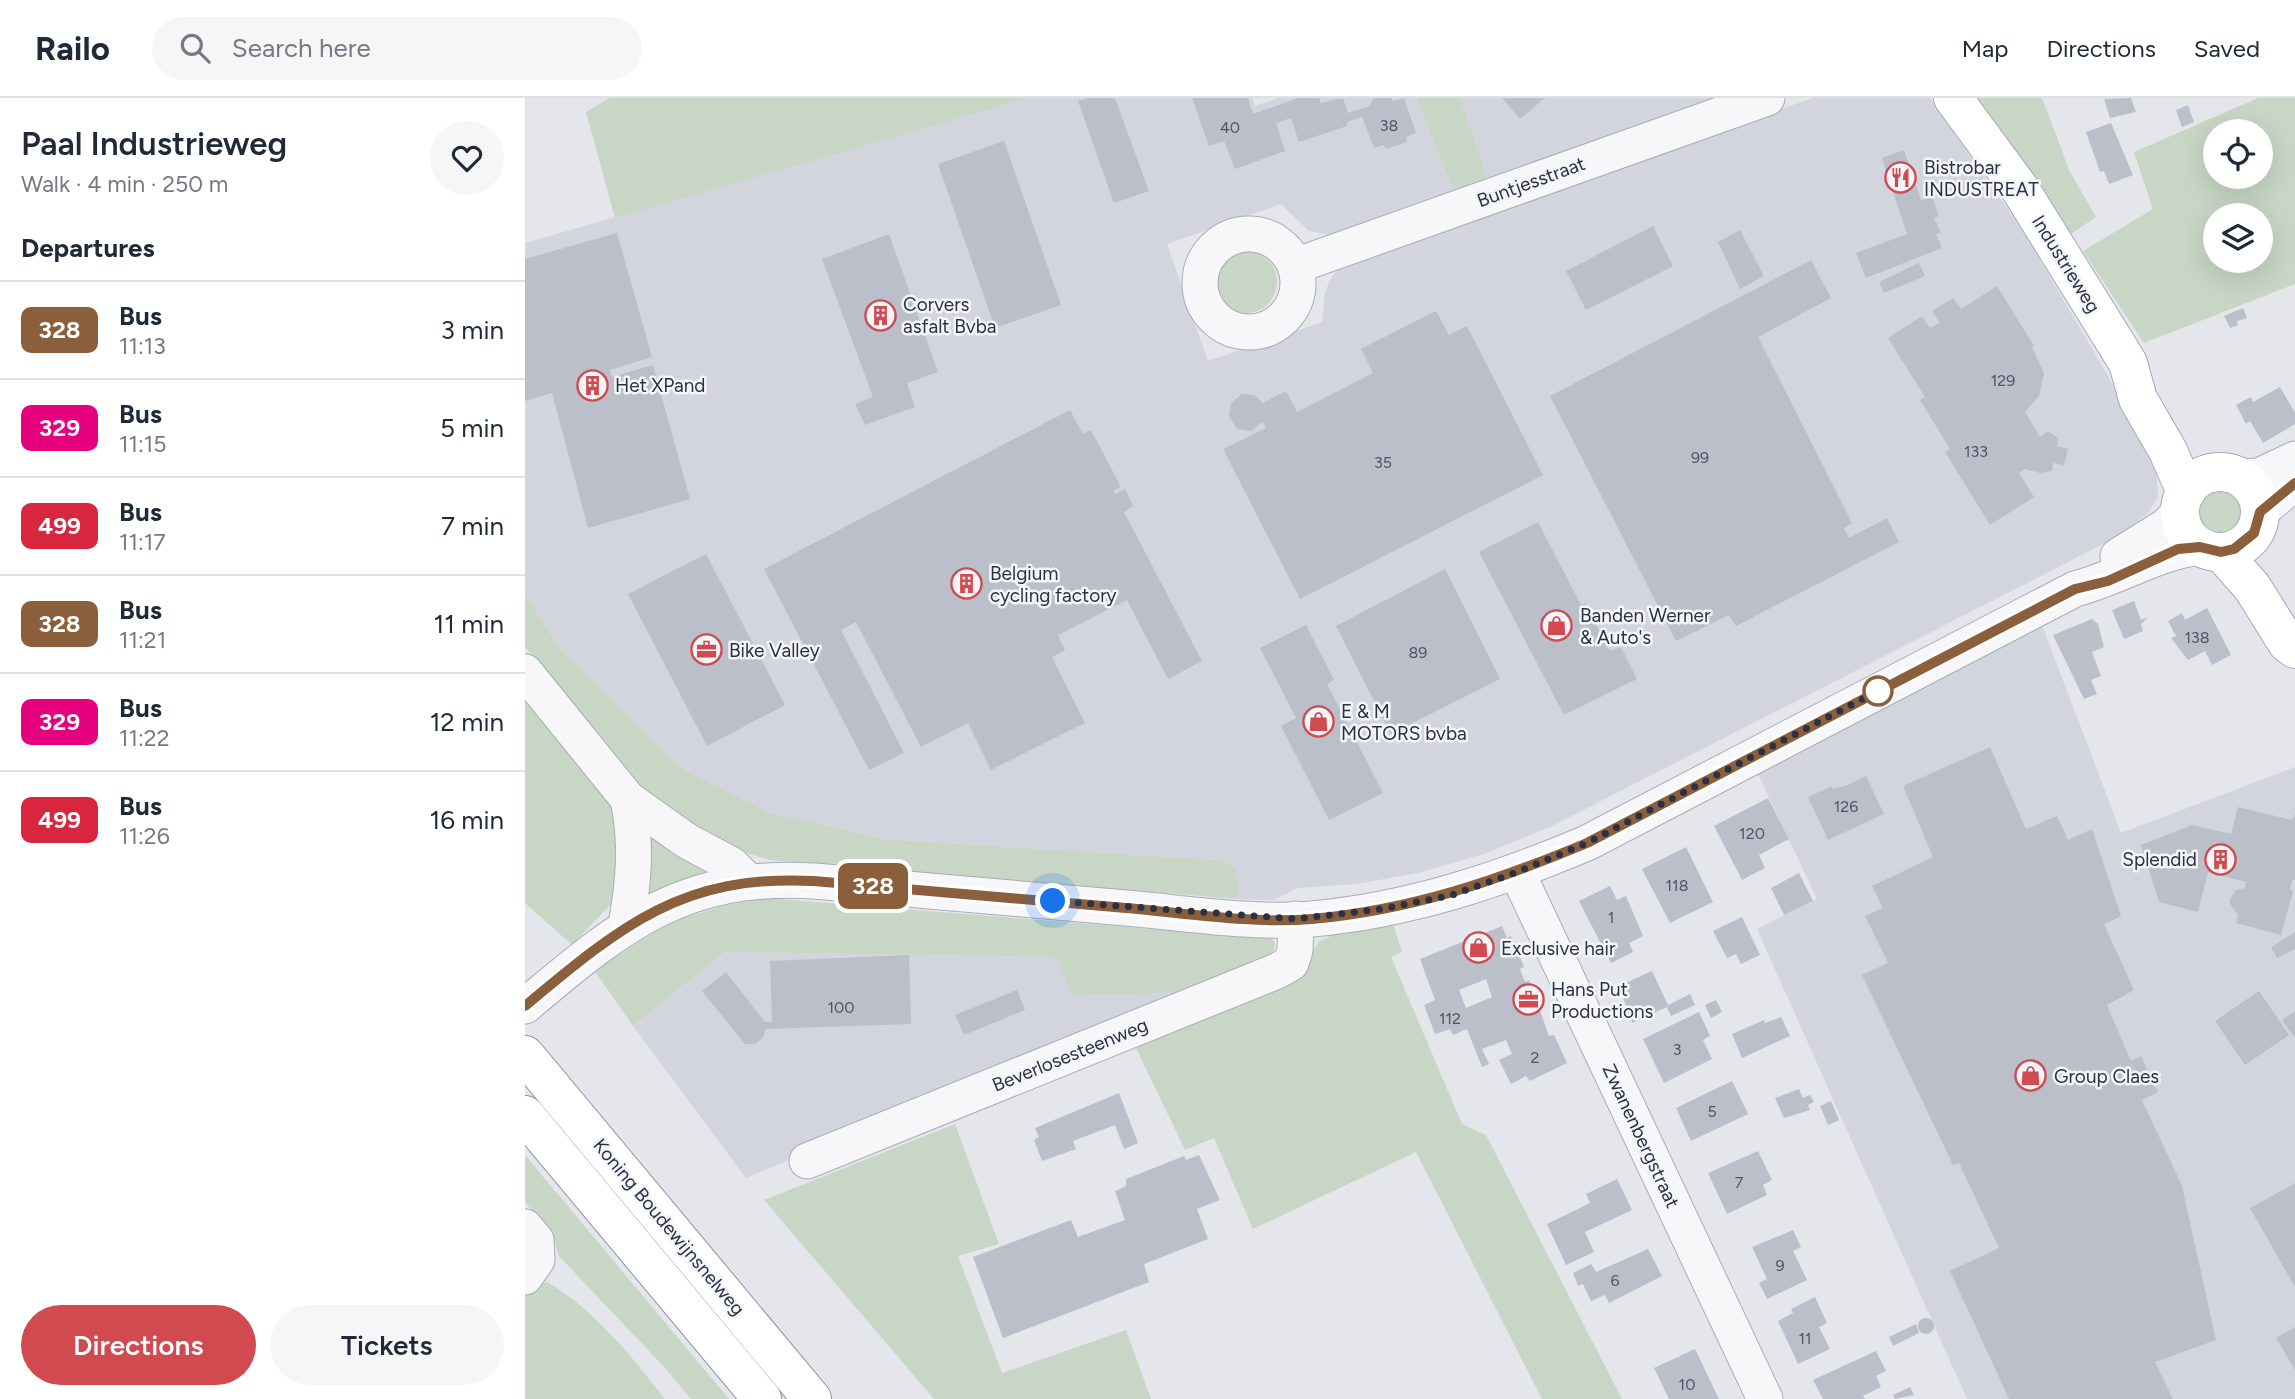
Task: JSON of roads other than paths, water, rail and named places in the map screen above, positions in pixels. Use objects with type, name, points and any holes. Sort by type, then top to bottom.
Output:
[{"type":"main road","name":"Industrieweg","points":[[1953,98],[2020,189],[2128,363],[2138,398],[2168,451],[2183,502],[2185,532],[2244,576],[2287,643],[2295,649]]},
{"type":"main road","name":"Industrieweg","points":[[2128,363],[2158,390],[2203,460],[2254,491],[2259,551],[2295,617]]},
{"type":"main road","points":[[2183,502],[2201,477],[2230,475]]},
{"type":"main road","points":[[2211,549],[2245,543],[2257,523]]},
{"type":"main road","name":"Koning Boudewijnsnelweg","points":[[525,1055],[812,1399]]},
{"type":"main road","name":"Koning Boudewijnsnelweg","points":[[525,1115],[762,1399]]},
{"type":"street","name":"Buntjesstraat","points":[[1295,266],[1767,98]]},
{"type":"street","points":[[2230,475],[2259,476],[2295,459]]},
{"type":"street","points":[[2257,523],[2295,483]]},
{"type":"street","points":[[2075,589],[2101,566],[2166,526],[2183,502]]},
{"type":"street","points":[[525,1006],[626,925],[677,899],[749,882],[777,879],[814,881],[1208,915],[1296,919],[1382,909],[1452,895],[1587,843],[2075,589],[2108,581],[2178,549],[2211,549]]},
{"type":"street","points":[[525,672],[628,799],[677,834],[732,865],[749,882]]},
{"type":"street","points":[[626,925],[635,852],[635,831],[628,799]]},
{"type":"street","name":"Zwanenbergstraat","points":[[1517,872],[1765,1399]]},
{"type":"street","name":"Beverlosesteenweg","points":[[807,1161],[1277,971],[1291,963],[1295,950],[1296,919]]},
{"type":"street","points":[[525,1227],[536,1240],[537,1260],[525,1277]]},
{"type":"place","name":"Bistrobar INDUSTREAT","points":[[1901,178]]},
{"type":"place","name":"Corvers asfalt Bvba","points":[[880,315]]},
{"type":"place","name":"Het XPand","points":[[592,385]]},
{"type":"place","name":"Belgium cycling factory","points":[[967,584]]},
{"type":"place","name":"Banden Werner & Auto's","points":[[1557,626]]},
{"type":"place","name":"Bike Valley","points":[[706,650]]},
{"type":"place","name":"E & M MOTORS bvba","points":[[1318,722]]},
{"type":"place","name":"Splendid","points":[[2220,859]]},
{"type":"place","name":"Exclusive hair","points":[[1478,948]]},
{"type":"place","name":"Hans Put Productions","points":[[1528,1000]]},
{"type":"place","name":"Group Claes","points":[[2031,1076]]}]
